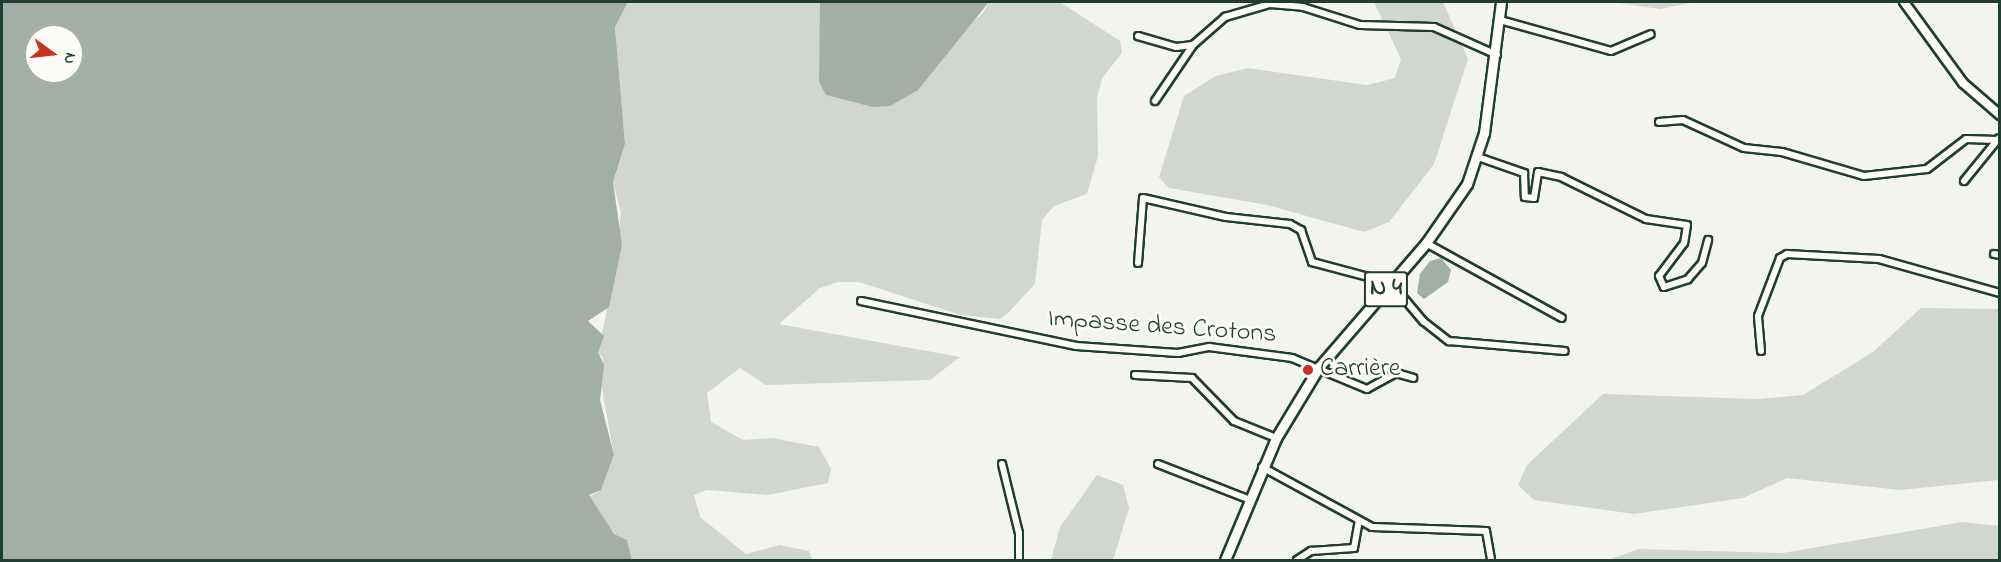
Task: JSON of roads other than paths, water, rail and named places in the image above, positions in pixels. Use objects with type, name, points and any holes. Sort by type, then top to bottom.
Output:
[{"type":"main road","name":"N 4","points":[[1225,561],[1248,499],[1276,438],[1319,367],[1426,243],[1467,184],[1478,157],[1497,56],[1502,2]]},
{"type":"street","points":[[1904,2],[1963,83],[2000,115]]},
{"type":"street","points":[[1155,101],[1193,45],[1225,17],[1270,4],[1304,7],[1360,25],[1434,27],[1497,56]]},
{"type":"street","points":[[1500,20],[1611,51],[1652,34]]},
{"type":"street","points":[[1138,36],[1176,47],[1193,45]]},
{"type":"street","points":[[1659,122],[1683,120],[1744,148],[1864,176],[1922,171],[1966,139],[1998,139]]},
{"type":"street","points":[[1964,181],[1998,139]]},
{"type":"street","points":[[1478,157],[1524,173],[1525,197],[1534,198],[1538,172],[1561,177],[1626,209],[1687,225],[1684,243],[1659,276],[1664,286],[1688,279],[1702,263],[1708,240]]},
{"type":"street","points":[[1138,263],[1143,198],[1226,217],[1290,224],[1301,230],[1312,262],[1391,283],[1423,321],[1449,341],[1565,351]]},
{"type":"street","points":[[1426,243],[1563,318]]},
{"type":"street","points":[[1761,351],[1758,316],[1776,267],[1787,254],[1879,259],[2000,293]]},
{"type":"street","name":"Impasse des Crotons","points":[[861,301],[1076,346],[1178,353],[1209,347],[1319,367],[1367,389],[1396,373],[1413,378]]},
{"type":"street","points":[[1135,375],[1192,378],[1234,421],[1276,438]]},
{"type":"street","points":[[1002,464],[1019,533],[1019,561]]},
{"type":"street","points":[[1158,464],[1248,499]]},
{"type":"street","points":[[1262,467],[1359,521],[1391,530],[1486,531],[1491,561]]},
{"type":"street","points":[[1297,561],[1311,551],[1354,548],[1359,521]]},
{"type":"place","name":"Carrière","points":[[1308,370]]}]
